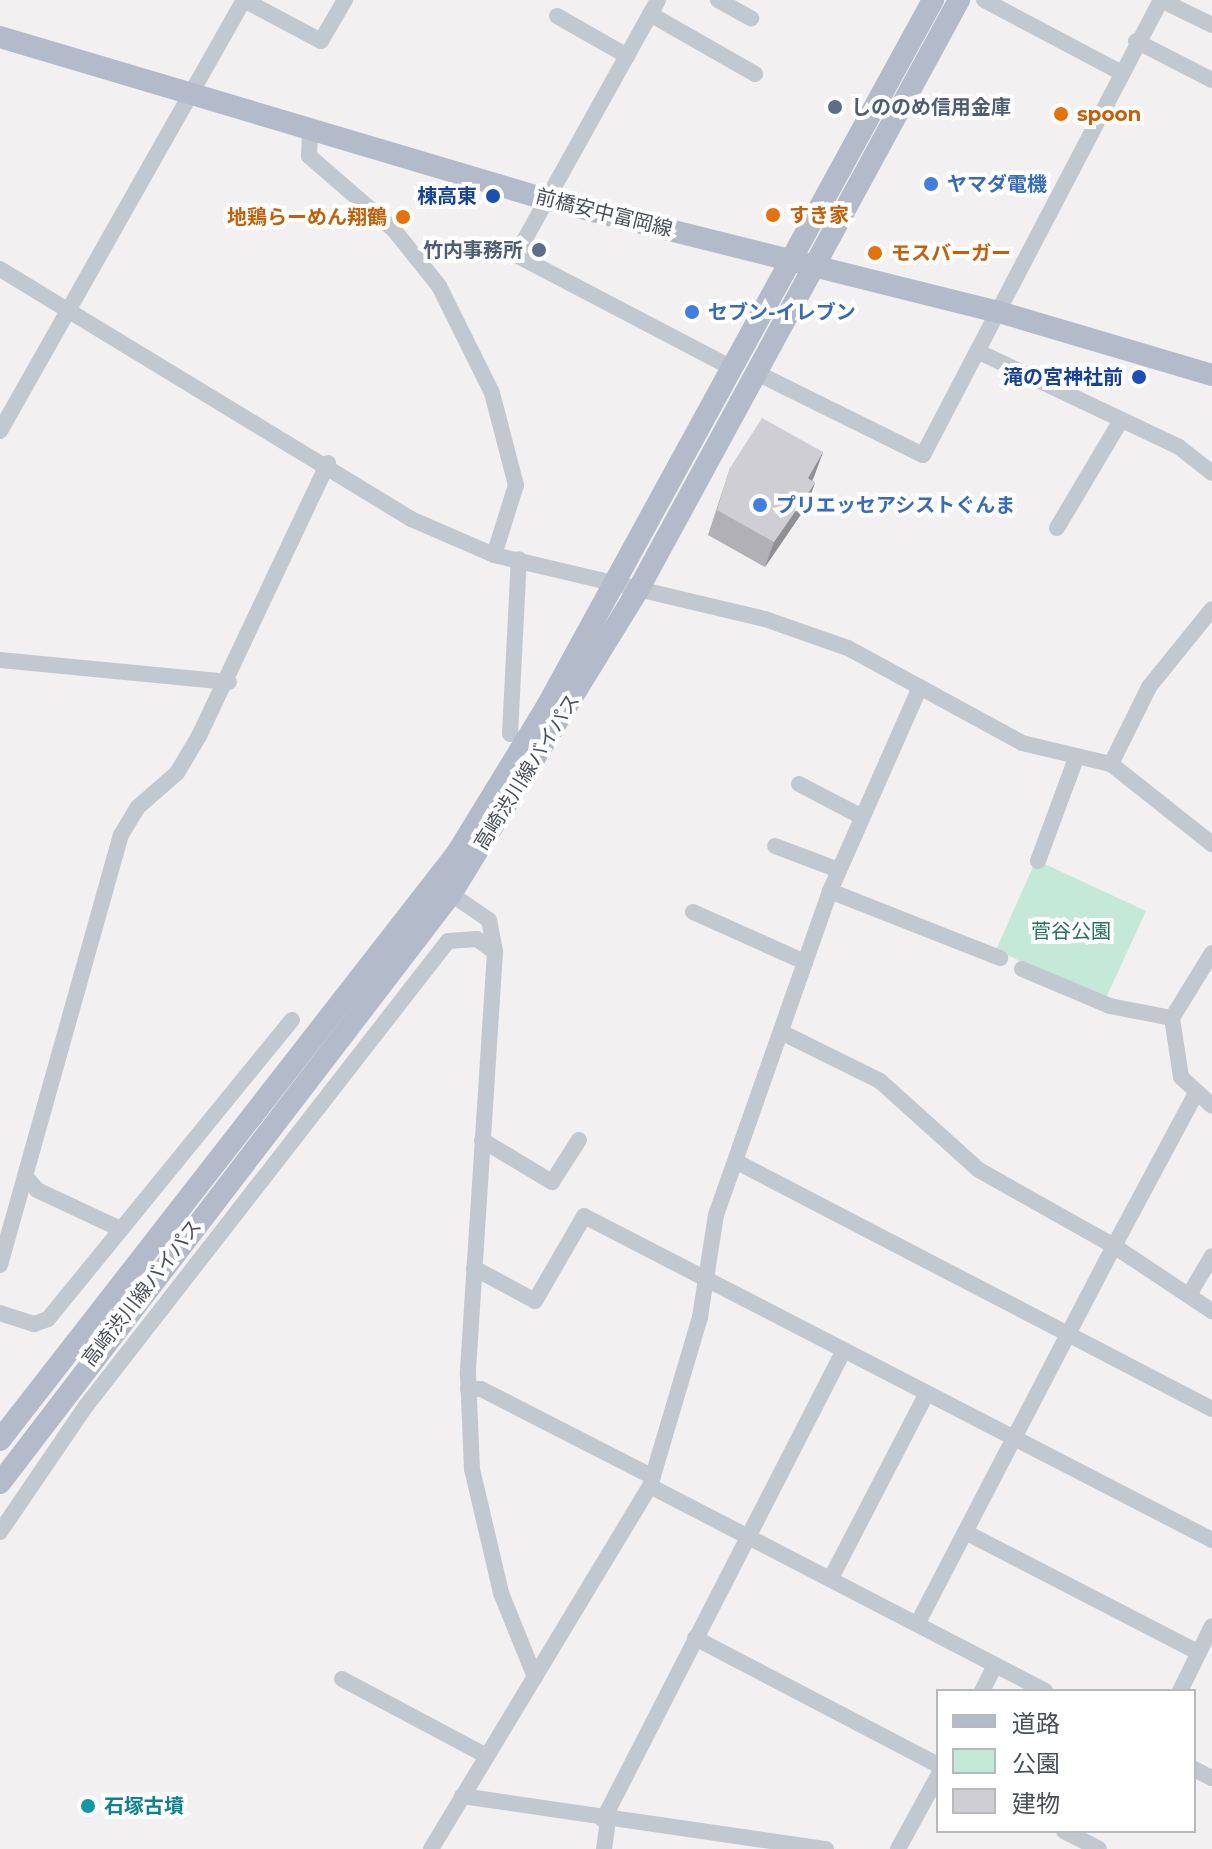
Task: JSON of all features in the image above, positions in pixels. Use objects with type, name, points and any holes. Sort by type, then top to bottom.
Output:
[{"type":"main road","name":"高崎渋川線バイパス","points":[[0,1440],[457,853],[547,706],[609,582],[732,368],[787,259],[933,0]]},
{"type":"main road","name":"高崎渋川線バイパス","points":[[0,1483],[451,894],[638,590],[959,0]]},
{"type":"main road","name":"前橋安中富岡線","points":[[0,37],[545,199],[999,312],[1212,375]]},
{"type":"street","points":[[0,431],[189,91],[244,0],[321,41],[345,0]]},
{"type":"street","points":[[718,0],[751,18]]},
{"type":"street","points":[[984,0],[1122,73]]},
{"type":"street","points":[[757,373],[923,455],[979,352],[1136,41],[1161,0],[1212,25]]},
{"type":"street","points":[[732,368],[516,255],[654,7],[755,74]]},
{"type":"street","points":[[557,16],[627,56]]},
{"type":"street","points":[[1136,41],[1212,80]]},
{"type":"street","points":[[310,130],[309,156],[394,230],[439,286],[492,393],[516,485],[494,555]]},
{"type":"street","points":[[0,269],[70,306],[328,463],[411,519],[494,555],[765,619],[848,648],[1022,743],[1111,764],[1212,844]]},
{"type":"street","points":[[979,352],[1121,420],[1212,473]]},
{"type":"street","points":[[1057,528],[1121,420]]},
{"type":"street","points":[[0,1265],[121,835],[138,807],[177,773],[229,682],[328,463]]},
{"type":"street","points":[[510,734],[519,559]]},
{"type":"street","points":[[1111,764],[1149,687],[1212,609]]},
{"type":"street","points":[[0,660],[229,682]]},
{"type":"street","points":[[431,1849],[652,1482],[707,1278],[716,1215],[830,891],[920,687]]},
{"type":"street","points":[[1038,861],[1076,758]]},
{"type":"street","points":[[799,784],[862,817]]},
{"type":"street","points":[[775,846],[839,870]]},
{"type":"street","points":[[830,891],[1000,958]]},
{"type":"street","points":[[451,894],[489,920],[495,952],[468,1389],[472,1469],[488,1543],[535,1677]]},
{"type":"street","points":[[693,912],[805,962]]},
{"type":"street","points":[[0,1532],[86,1406],[448,941],[477,939],[495,952]]},
{"type":"street","points":[[1212,953],[1172,1018],[1177,1067],[1195,1095],[1212,1106]]},
{"type":"street","points":[[1022,969],[1110,1006],[1172,1018]]},
{"type":"street","points":[[0,1313],[34,1324],[48,1319],[118,1228],[292,1020]]},
{"type":"street","points":[[781,1032],[880,1081],[979,1170],[1114,1246],[1212,1311]]},
{"type":"street","points":[[917,1624],[1195,1095]]},
{"type":"street","points":[[482,1140],[552,1182],[579,1140]]},
{"type":"street","points":[[737,1162],[1212,1409]]},
{"type":"street","points":[[25,1176],[37,1190],[118,1228]]},
{"type":"street","points":[[474,1268],[535,1301],[584,1216],[1212,1540]]},
{"type":"street","points":[[1189,1295],[1212,1256]]},
{"type":"street","points":[[604,1849],[606,1820],[695,1638],[844,1350]]},
{"type":"street","points":[[468,1389],[481,1389],[748,1536],[1041,1689]]},
{"type":"street","points":[[831,1578],[927,1393]]},
{"type":"street","points":[[965,1532],[1199,1653]]},
{"type":"street","points":[[1181,1689],[1212,1626]]},
{"type":"street","points":[[695,1638],[936,1764]]},
{"type":"street","points":[[983,1689],[995,1665]]},
{"type":"street","points":[[342,1679],[487,1756]]},
{"type":"street","points":[[898,1849],[936,1780]]},
{"type":"street","points":[[462,1796],[774,1846],[826,1849]]},
{"type":"street","points":[[1068,1833],[1099,1849]]},
{"type":"green space","name":"菅谷公園","points":[[1036,860],[1146,911],[1105,1000],[996,950]]},
{"type":"building","name":"プリエッセアシストぐんま","points":[[762,418],[823,452],[808,478],[815,483],[774,542],[717,510],[730,468]]},
{"type":"place","name":"しののめ信用金庫","points":[[835,107]]},
{"type":"place","name":"spoon","points":[[1061,114]]},
{"type":"place","name":"ヤマダ電機","points":[[931,184]]},
{"type":"place","name":"棟高東","points":[[493,196]]},
{"type":"place","name":"すき家","points":[[773,215]]},
{"type":"place","name":"地鶏らーめん翔鶴","points":[[403,217]]},
{"type":"place","name":"竹内事務所","points":[[539,250]]},
{"type":"place","name":"モスバーガー","points":[[875,253]]},
{"type":"place","name":"セブン-イレブン","points":[[692,312]]},
{"type":"place","name":"滝の宮神社前","points":[[1139,377]]},
{"type":"place","name":"プリエッセアシストぐんま","points":[[760,505]]},
{"type":"place","name":"石塚古墳","points":[[88,1806]]}]
